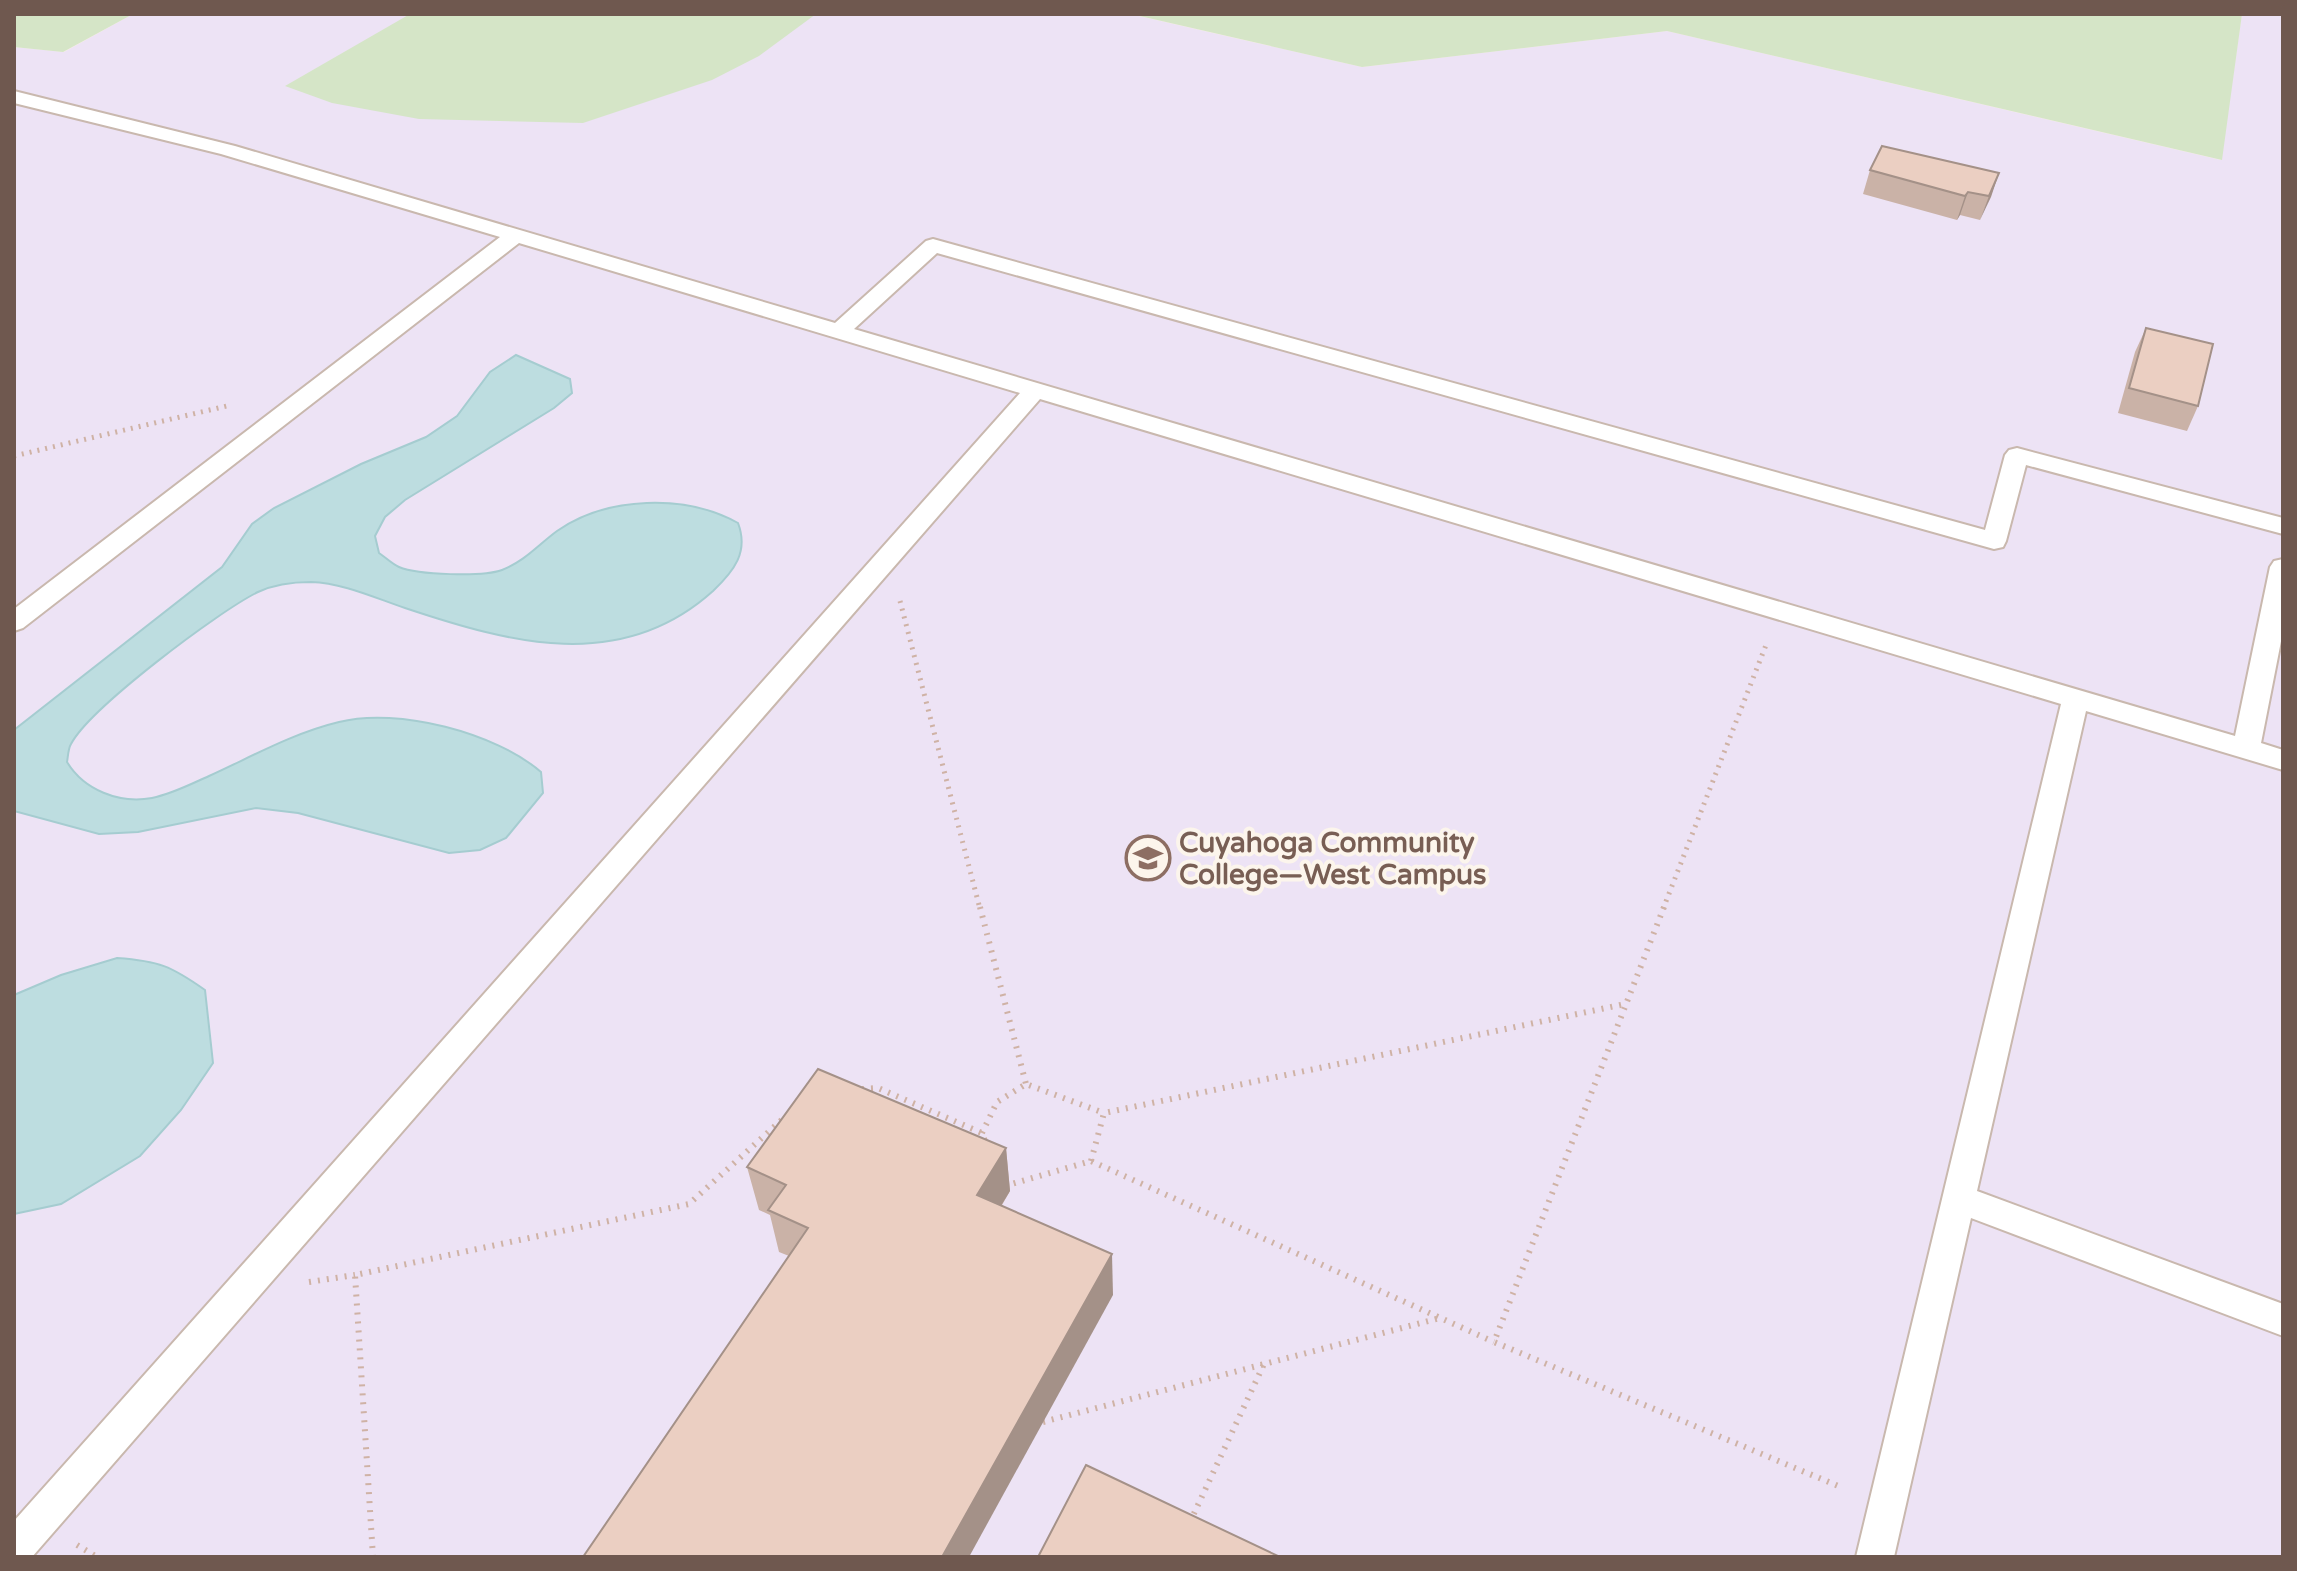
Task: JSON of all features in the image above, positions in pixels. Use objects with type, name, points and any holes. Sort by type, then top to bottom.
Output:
[{"type":"lane","points":[[14,97],[228,150],[2283,760]]},
{"type":"lane","points":[[14,622],[516,235]]},
{"type":"lane","points":[[839,331],[933,245],[1994,541],[2017,455],[2283,526]]},
{"type":"lane","points":[[14,1549],[1036,389]]},
{"type":"lane","points":[[2246,749],[2283,567]]},
{"type":"lane","points":[[1875,1557],[2076,697]]},
{"type":"lane","points":[[1959,1199],[2283,1320]]},
{"type":"path","points":[[14,456],[246,402]]},
{"type":"path","points":[[889,556],[1026,1084]]},
{"type":"path","points":[[1494,1342],[1772,629]]},
{"type":"path","points":[[1026,1084],[1104,1113],[1626,1004]]},
{"type":"path","points":[[982,1133],[997,1102],[1026,1084]]},
{"type":"path","points":[[848,1091],[878,1088],[982,1133],[987,1146]]},
{"type":"path","points":[[373,1557],[355,1275],[689,1204],[774,1123],[797,1109]]},
{"type":"path","points":[[1091,1161],[1104,1113]]},
{"type":"path","points":[[996,1174],[1001,1187],[1091,1161],[1494,1342],[1843,1488]]},
{"type":"path","points":[[1043,1422],[1441,1318]]},
{"type":"path","points":[[1184,1533],[1265,1363]]},
{"type":"shaded area","name":"Cuyahoga Community College—West Campus","points":[[133,14],[1130,14],[1362,67],[1667,31],[2221,160],[2242,14],[2283,14],[2283,1557],[14,1557],[14,47],[64,52]]},
{"type":"green space","points":[[14,14],[133,14],[63,52],[14,47]]},
{"type":"green space","points":[[410,14],[816,14],[759,56],[712,80],[583,123],[419,119],[332,103],[285,86]]},
{"type":"green space","points":[[1131,14],[2242,14],[2222,160],[1667,31],[1362,67]]},
{"type":"water","points":[[516,355],[570,379],[572,393],[554,408],[405,500],[385,517],[375,536],[379,553],[399,567],[420,572],[493,572],[518,562],[577,519],[623,505],[671,504],[695,507],[738,523],[742,543],[738,560],[713,591],[678,617],[641,634],[603,642],[564,644],[484,632],[335,585],[304,582],[270,587],[215,619],[128,685],[83,728],[70,746],[67,762],[83,780],[104,793],[127,799],[152,798],[305,732],[339,722],[363,718],[417,721],[473,735],[522,758],[541,772],[543,793],[506,838],[480,850],[449,853],[298,813],[256,808],[138,832],[99,834],[14,811],[14,730],[222,567],[252,524],[274,508],[361,464],[426,437],[457,416],[490,372]]},
{"type":"water","points":[[117,958],[164,966],[205,990],[213,1063],[181,1110],[140,1156],[61,1204],[14,1214],[14,995],[61,975]]},
{"type":"building","points":[[1882,146],[1999,173],[1989,196],[1968,192],[1965,196],[1870,170]]},
{"type":"building","points":[[2146,328],[2213,344],[2198,406],[2129,388]]},
{"type":"building","points":[[818,1069],[1006,1148],[977,1195],[1112,1254],[942,1557],[583,1557],[808,1228],[768,1210],[786,1185],[747,1167]]},
{"type":"building","points":[[1086,1465],[1280,1557],[1038,1557]]},
{"type":"place","name":"Cuyahoga Community College—West Campus","points":[[1148,858]]}]
